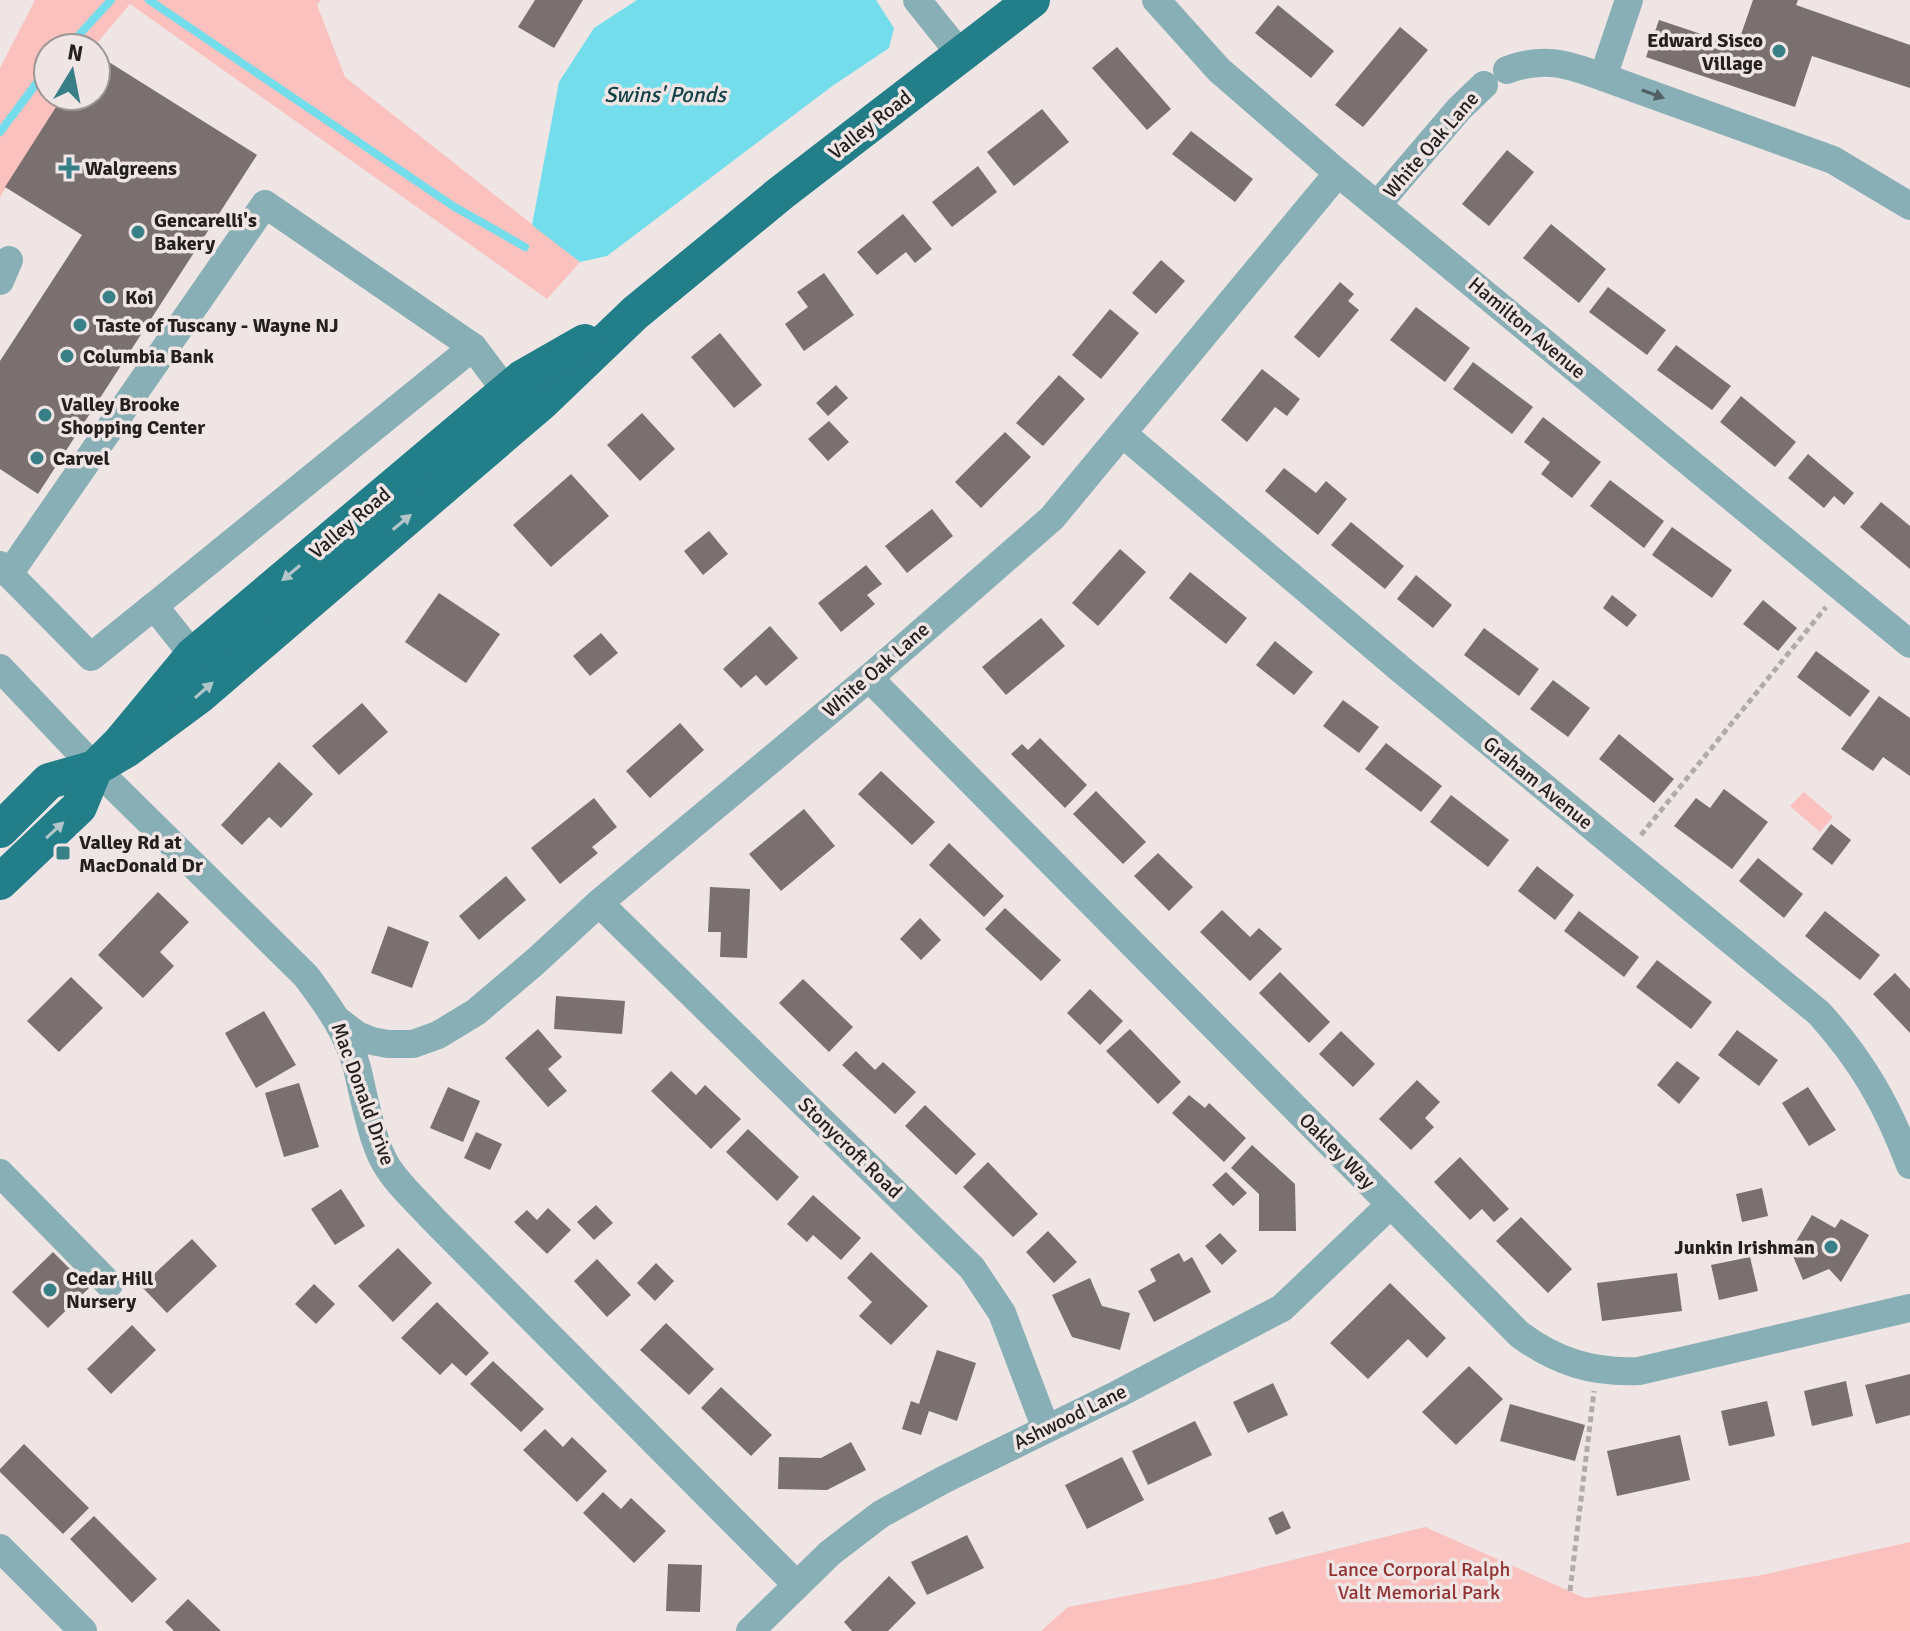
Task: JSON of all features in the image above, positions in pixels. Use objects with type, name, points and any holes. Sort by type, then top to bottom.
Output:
[{"type":"main road","name":"Valley Road","points":[[0,830],[49,781],[95,768],[126,750],[199,696],[534,410],[635,313],[781,193],[1032,0]]},
{"type":"main road","name":"Valley Road","points":[[0,882],[79,807],[95,768],[120,743],[193,655],[522,378],[635,313]]},
{"type":"street","points":[[917,0],[961,55]]},
{"type":"street","name":"Hamilton Avenue","points":[[1156,0],[1219,70],[1338,173],[1910,644]]},
{"type":"street","points":[[1629,0],[1603,77],[1833,160],[1910,206]]},
{"type":"street","name":"White Oak Lane","points":[[1378,204],[1459,109],[1495,78],[1527,62],[1569,64],[1603,77]]},
{"type":"street","name":"White Oak Lane","points":[[336,1019],[357,1035],[388,1044],[413,1044],[438,1035],[476,1012],[599,903],[869,678],[1052,518],[1338,173]]},
{"type":"street","points":[[473,347],[91,657],[5,570],[265,204],[473,347],[506,391]]},
{"type":"street","name":"Graham Avenue","points":[[1123,434],[1392,662],[1819,1013],[1848,1045],[1873,1082],[1894,1123],[1910,1165]]},
{"type":"street","points":[[154,606],[193,655]]},
{"type":"street","name":"Mac Donald Drive","points":[[0,668],[95,768],[306,976],[336,1019],[357,1066],[363,1098],[385,1162],[404,1187],[797,1585]]},
{"type":"street","name":"Oakley Way","points":[[869,678],[1390,1205],[1519,1334],[1537,1347],[1566,1362],[1597,1370],[1639,1371],[1910,1308]]},
{"type":"street","name":"Stonycroft Road","points":[[599,903],[972,1268],[1002,1313],[1046,1429]]},
{"type":"street","points":[[0,1173],[109,1284]]},
{"type":"street","name":"Ashwood Lane","points":[[750,1631],[830,1553],[881,1514],[1282,1308],[1390,1205]]},
{"type":"street","points":[[0,1548],[83,1631]]},
{"type":"path","points":[[1625,855],[1841,587]]},
{"type":"path","points":[[1570,1591],[1597,1370]]},
{"type":"green space","points":[[35,0],[321,0],[317,5],[345,77],[580,262],[547,299],[130,4],[106,32],[32,32],[32,112],[53,112],[0,197],[0,68]]},
{"type":"green space","points":[[1804,792],[1833,817],[1820,832],[1790,806]]},
{"type":"green space","name":"Lance Corporal Ralph Valt Memorial Park","points":[[1425,1527],[1585,1598],[1757,1576],[1910,1542],[1910,1631],[1041,1631],[1068,1607],[1215,1579]]},
{"type":"water","name":"Swins' Ponds","points":[[637,0],[876,0],[894,28],[889,48],[831,87],[607,256],[580,262],[532,225],[559,82],[594,28]]},
{"type":"building","points":[[535,0],[583,0],[554,48],[518,27]]},
{"type":"building","name":"Edward Sisco Village","points":[[1753,0],[1798,0],[1796,5],[1910,45],[1910,88],[1812,56],[1795,107],[1646,57],[1659,20],[1737,46]]},
{"type":"building","points":[[1278,5],[1334,51],[1311,78],[1255,33]]},
{"type":"building","points":[[1400,27],[1428,50],[1363,127],[1335,105]]},
{"type":"building","points":[[1117,47],[1171,109],[1147,130],[1092,68]]},
{"type":"building","points":[[112,64],[257,155],[38,494],[0,469],[0,361],[82,235],[5,187],[53,112],[112,112]]},
{"type":"building","points":[[1042,109],[1069,142],[1014,186],[987,152]]},
{"type":"building","points":[[1191,131],[1253,179],[1235,202],[1172,154]]},
{"type":"building","points":[[1507,150],[1534,172],[1489,226],[1462,204]]},
{"type":"building","points":[[978,166],[997,192],[952,227],[932,202]]},
{"type":"building","points":[[903,214],[932,249],[915,263],[906,252],[877,275],[857,252]]},
{"type":"building","points":[[1551,224],[1606,269],[1579,303],[1523,258]]},
{"type":"building","points":[[1161,260],[1185,281],[1156,314],[1132,293]]},
{"type":"building","points":[[824,273],[854,315],[804,351],[785,324],[808,307],[797,292]]},
{"type":"building","points":[[1340,282],[1354,294],[1348,301],[1359,310],[1319,358],[1294,337]]},
{"type":"building","points":[[1608,287],[1666,330],[1647,355],[1589,312]]},
{"type":"building","points":[[1416,307],[1470,348],[1445,382],[1390,340]]},
{"type":"building","points":[[1110,309],[1139,333],[1101,379],[1072,355]]},
{"type":"building","points":[[720,333],[762,385],[734,408],[691,357]]},
{"type":"building","points":[[1676,345],[1731,386],[1712,410],[1657,370]]},
{"type":"building","points":[[1473,362],[1533,407],[1512,434],[1453,389]]},
{"type":"building","points":[[1262,369],[1300,399],[1287,416],[1275,407],[1247,442],[1221,420]]},
{"type":"building","points":[[1059,375],[1085,399],[1043,446],[1016,423]]},
{"type":"building","points":[[836,385],[848,398],[828,416],[816,403]]},
{"type":"building","points":[[1741,396],[1796,442],[1775,467],[1720,422]]},
{"type":"building","points":[[642,413],[675,449],[640,481],[607,445]]},
{"type":"building","points":[[1543,417],[1601,462],[1572,498],[1541,474],[1550,462],[1524,442]]},
{"type":"building","points":[[829,421],[849,442],[828,461],[808,439]]},
{"type":"building","points":[[1005,432],[1031,457],[981,508],[955,482]]},
{"type":"building","points":[[1808,454],[1854,493],[1844,505],[1834,496],[1824,508],[1788,478]]},
{"type":"building","points":[[1284,468],[1316,493],[1326,481],[1347,499],[1318,535],[1265,491]]},
{"type":"building","points":[[571,474],[609,516],[551,567],[513,525]]},
{"type":"building","points":[[1610,480],[1664,521],[1644,548],[1590,506]]},
{"type":"building","points":[[1881,502],[1910,526],[1910,569],[1860,527]]},
{"type":"building","points":[[932,509],[953,536],[907,573],[885,546]]},
{"type":"building","points":[[1351,522],[1404,566],[1385,589],[1331,545]]},
{"type":"building","points":[[1672,527],[1732,570],[1712,598],[1652,555]]},
{"type":"building","points":[[709,531],[728,554],[703,575],[684,551]]},
{"type":"building","points":[[1120,549],[1146,572],[1098,626],[1072,603]]},
{"type":"building","points":[[866,565],[882,584],[867,595],[875,604],[841,632],[818,603]]},
{"type":"building","points":[[1190,572],[1247,618],[1226,644],[1169,598]]},
{"type":"building","points":[[1416,575],[1452,605],[1433,628],[1397,599]]},
{"type":"building","points":[[439,593],[500,634],[466,683],[405,642]]},
{"type":"building","points":[[1612,595],[1637,615],[1627,627],[1603,608]]},
{"type":"building","points":[[1763,600],[1797,628],[1778,651],[1743,624]]},
{"type":"building","points":[[1041,618],[1065,646],[1006,695],[982,667]]},
{"type":"building","points":[[770,626],[798,658],[766,686],[756,675],[741,688],[723,669]]},
{"type":"building","points":[[1484,628],[1539,669],[1519,696],[1464,655]]},
{"type":"building","points":[[601,633],[618,653],[590,676],[573,656]]},
{"type":"building","points":[[1275,641],[1313,672],[1294,695],[1256,665]]},
{"type":"building","points":[[1816,651],[1870,691],[1850,717],[1797,677]]},
{"type":"building","points":[[1553,680],[1590,708],[1568,737],[1530,709]]},
{"type":"building","points":[[1879,696],[1910,718],[1910,776],[1883,757],[1873,771],[1841,749]]},
{"type":"building","points":[[1343,700],[1379,727],[1359,753],[1323,726]]},
{"type":"building","points":[[362,703],[388,732],[339,775],[312,746]]},
{"type":"building","points":[[680,723],[704,750],[650,798],[626,771]]},
{"type":"building","points":[[1619,734],[1674,779],[1654,803],[1599,759]]},
{"type":"building","points":[[1040,738],[1087,785],[1065,808],[1011,754],[1022,744],[1028,750]]},
{"type":"building","points":[[1386,743],[1442,786],[1421,812],[1365,769]]},
{"type":"building","points":[[279,762],[313,794],[281,828],[269,817],[242,845],[221,825]]},
{"type":"building","points":[[881,771],[935,822],[912,845],[858,794]]},
{"type":"building","points":[[1724,789],[1768,822],[1732,869],[1674,826],[1696,798],[1710,808]]},
{"type":"building","points":[[1096,791],[1146,842],[1123,864],[1073,814]]},
{"type":"building","points":[[1451,795],[1509,840],[1488,867],[1430,822]]},
{"type":"building","points":[[594,798],[617,827],[592,847],[598,853],[560,884],[531,848]]},
{"type":"building","points":[[804,809],[835,846],[781,891],[749,854]]},
{"type":"building","points":[[1831,824],[1851,840],[1832,865],[1812,849]]},
{"type":"building","points":[[949,843],[1004,896],[984,917],[929,865]]},
{"type":"building","points":[[1158,853],[1193,887],[1169,911],[1134,876]]},
{"type":"building","points":[[1758,858],[1803,894],[1784,918],[1739,881]]},
{"type":"building","points":[[1537,866],[1574,895],[1555,920],[1518,891]]},
{"type":"building","points":[[506,876],[526,900],[479,940],[459,916]]},
{"type":"building","points":[[710,887],[750,889],[747,958],[720,957],[721,932],[708,932]]},
{"type":"building","points":[[158,892],[189,922],[160,952],[174,966],[143,998],[98,955]]},
{"type":"building","points":[[1005,908],[1061,960],[1041,981],[985,929]]},
{"type":"building","points":[[1222,910],[1250,937],[1259,928],[1282,949],[1250,981],[1200,932]]},
{"type":"building","points":[[1579,911],[1639,957],[1624,977],[1564,931]]},
{"type":"building","points":[[1825,911],[1880,955],[1860,980],[1805,936]]},
{"type":"building","points":[[920,918],[941,940],[921,960],[900,939]]},
{"type":"building","points":[[388,926],[429,942],[412,988],[371,973]]},
{"type":"building","points":[[1657,960],[1712,1002],[1691,1029],[1636,987]]},
{"type":"building","points":[[1280,972],[1330,1022],[1309,1043],[1259,993]]},
{"type":"building","points":[[1895,973],[1910,989],[1910,1033],[1873,994]]},
{"type":"building","points":[[71,977],[103,1008],[59,1052],[27,1021]]},
{"type":"building","points":[[803,979],[853,1027],[829,1052],[779,1003]]},
{"type":"building","points":[[1090,989],[1123,1021],[1100,1045],[1067,1013]]},
{"type":"building","points":[[556,996],[625,1001],[622,1034],[554,1029]]},
{"type":"building","points":[[264,1011],[296,1065],[256,1088],[225,1033]]},
{"type":"building","points":[[538,1029],[562,1057],[548,1069],[567,1091],[548,1107],[505,1058]]},
{"type":"building","points":[[1130,1029],[1181,1082],[1158,1104],[1106,1051]]},
{"type":"building","points":[[1737,1030],[1778,1060],[1759,1086],[1718,1055]]},
{"type":"building","points":[[1341,1031],[1375,1064],[1353,1087],[1319,1054]]},
{"type":"building","points":[[856,1051],[875,1070],[883,1062],[916,1092],[895,1114],[842,1065]]},
{"type":"building","points":[[1677,1061],[1700,1078],[1679,1104],[1657,1085]]},
{"type":"building","points":[[671,1071],[696,1095],[705,1085],[741,1119],[711,1149],[651,1091]]},
{"type":"building","points":[[1417,1080],[1440,1102],[1425,1118],[1434,1127],[1411,1150],[1379,1119]]},
{"type":"building","points":[[299,1083],[319,1147],[284,1157],[265,1093]]},
{"type":"building","points":[[448,1087],[480,1101],[463,1142],[430,1128]]},
{"type":"building","points":[[1808,1087],[1836,1130],[1809,1146],[1782,1103]]},
{"type":"building","points":[[1189,1095],[1205,1108],[1209,1103],[1246,1138],[1224,1162],[1172,1113]]},
{"type":"building","points":[[925,1105],[976,1154],[956,1175],[905,1126]]},
{"type":"building","points":[[748,1129],[799,1177],[777,1201],[726,1152]]},
{"type":"building","points":[[476,1132],[502,1144],[490,1170],[464,1158]]},
{"type":"building","points":[[1252,1145],[1295,1184],[1296,1231],[1259,1231],[1259,1194],[1231,1168]]},
{"type":"building","points":[[1460,1157],[1509,1209],[1494,1222],[1482,1209],[1470,1220],[1434,1182]]},
{"type":"building","points":[[988,1162],[1038,1214],[1013,1237],[963,1187]]},
{"type":"building","points":[[1226,1172],[1247,1193],[1233,1206],[1212,1185]]},
{"type":"building","points":[[1762,1188],[1768,1216],[1742,1222],[1736,1194]]},
{"type":"building","points":[[341,1189],[365,1226],[335,1245],[311,1209]]},
{"type":"building","points":[[813,1195],[861,1238],[841,1260],[813,1235],[807,1242],[787,1224]]},
{"type":"building","points":[[596,1205],[613,1223],[594,1240],[577,1222]]},
{"type":"building","points":[[548,1208],[571,1230],[547,1254],[514,1222],[527,1210],[537,1220]]},
{"type":"building","name":"Junkin Irishman","points":[[1812,1215],[1835,1228],[1841,1219],[1869,1235],[1841,1282],[1829,1269],[1803,1280],[1793,1256],[1807,1250],[1795,1243]]},
{"type":"building","points":[[1521,1217],[1572,1269],[1548,1293],[1496,1241]]},
{"type":"building","points":[[1048,1231],[1077,1262],[1054,1283],[1026,1252]]},
{"type":"building","points":[[1220,1233],[1237,1251],[1222,1265],[1205,1246]]},
{"type":"building","points":[[192,1239],[217,1266],[167,1313],[141,1286]]},
{"type":"building","points":[[398,1248],[432,1283],[393,1322],[358,1286]]},
{"type":"building","name":"Cedar Hill Nursery","points":[[53,1252],[89,1288],[48,1328],[12,1292]]},
{"type":"building","points":[[871,1252],[928,1306],[891,1345],[859,1316],[872,1302],[847,1278]]},
{"type":"building","points":[[1179,1253],[1184,1262],[1192,1257],[1211,1292],[1154,1322],[1138,1291],[1156,1281],[1150,1269]]},
{"type":"building","points":[[1750,1257],[1758,1291],[1719,1300],[1711,1265]]},
{"type":"building","points":[[597,1259],[631,1295],[607,1317],[574,1281]]},
{"type":"building","points":[[656,1263],[674,1281],[655,1301],[637,1283]]},
{"type":"building","points":[[1677,1273],[1682,1311],[1602,1321],[1597,1283]]},
{"type":"building","points":[[1090,1278],[1102,1306],[1130,1313],[1120,1350],[1072,1337],[1052,1295]]},
{"type":"building","points":[[1390,1283],[1446,1338],[1427,1358],[1408,1339],[1368,1379],[1330,1343]]},
{"type":"building","points":[[314,1284],[335,1304],[316,1324],[295,1304]]},
{"type":"building","points":[[437,1302],[489,1353],[466,1376],[452,1363],[440,1375],[401,1338]]},
{"type":"building","points":[[666,1323],[714,1369],[689,1395],[640,1350]]},
{"type":"building","points":[[132,1325],[156,1350],[111,1394],[87,1369]]},
{"type":"building","points":[[937,1350],[976,1363],[957,1421],[929,1411],[921,1435],[902,1429],[911,1401],[919,1404]]},
{"type":"building","points":[[493,1361],[544,1409],[521,1432],[470,1384]]},
{"type":"building","points":[[1469,1366],[1503,1399],[1456,1445],[1422,1412]]},
{"type":"building","points":[[1910,1374],[1910,1415],[1876,1424],[1865,1385]]},
{"type":"building","points":[[1846,1381],[1853,1416],[1812,1426],[1804,1391]]},
{"type":"building","points":[[1273,1383],[1288,1415],[1248,1433],[1233,1402]]},
{"type":"building","points":[[721,1387],[772,1435],[751,1456],[701,1408]]},
{"type":"building","points":[[1767,1401],[1775,1436],[1729,1446],[1721,1411]]},
{"type":"building","points":[[1510,1404],[1585,1425],[1575,1461],[1500,1441]]},
{"type":"building","points":[[1195,1421],[1212,1455],[1148,1485],[1132,1451]]},
{"type":"building","points":[[545,1429],[563,1447],[572,1437],[607,1471],[577,1502],[523,1450]]},
{"type":"building","points":[[1680,1435],[1690,1480],[1617,1496],[1607,1451]]},
{"type":"building","points":[[851,1442],[866,1470],[827,1490],[778,1489],[779,1457],[821,1458]]},
{"type":"building","points":[[24,1444],[89,1508],[63,1534],[0,1472]]},
{"type":"building","points":[[1122,1457],[1144,1500],[1087,1529],[1065,1485]]},
{"type":"building","points":[[603,1492],[621,1509],[631,1498],[666,1531],[634,1563],[583,1513]]},
{"type":"building","points":[[1283,1511],[1291,1528],[1276,1535],[1268,1518]]},
{"type":"building","points":[[94,1516],[157,1579],[132,1603],[70,1539]]},
{"type":"building","points":[[967,1535],[984,1568],[927,1595],[911,1562]]},
{"type":"building","points":[[668,1564],[702,1565],[700,1612],[666,1611]]},
{"type":"building","points":[[889,1576],[916,1603],[888,1631],[852,1631],[844,1622]]},
{"type":"building","points":[[188,1599],[221,1631],[174,1631],[165,1622]]},
{"type":"waterway","points":[[82,32],[111,0]]},
{"type":"waterway","points":[[149,0],[453,206],[525,247]]},
{"type":"waterway","points":[[0,132],[32,89]]},
{"type":"place","name":"Edward Sisco Village","points":[[1779,51]]},
{"type":"place","name":"Walgreens","points":[[69,168]]},
{"type":"place","name":"Gencarelli's Bakery","points":[[138,232]]},
{"type":"place","name":"Koi","points":[[109,297]]},
{"type":"place","name":"Taste of Tuscany - Wayne NJ","points":[[80,325]]},
{"type":"place","name":"Columbia Bank","points":[[67,356]]},
{"type":"place","name":"Valley Brooke Shopping Center","points":[[45,415]]},
{"type":"place","name":"Carvel","points":[[37,458]]},
{"type":"place","name":"Valley Rd at MacDonald Dr","points":[[63,853]]},
{"type":"place","name":"Junkin Irishman","points":[[1831,1247]]},
{"type":"place","name":"Cedar Hill Nursery","points":[[50,1290]]}]
